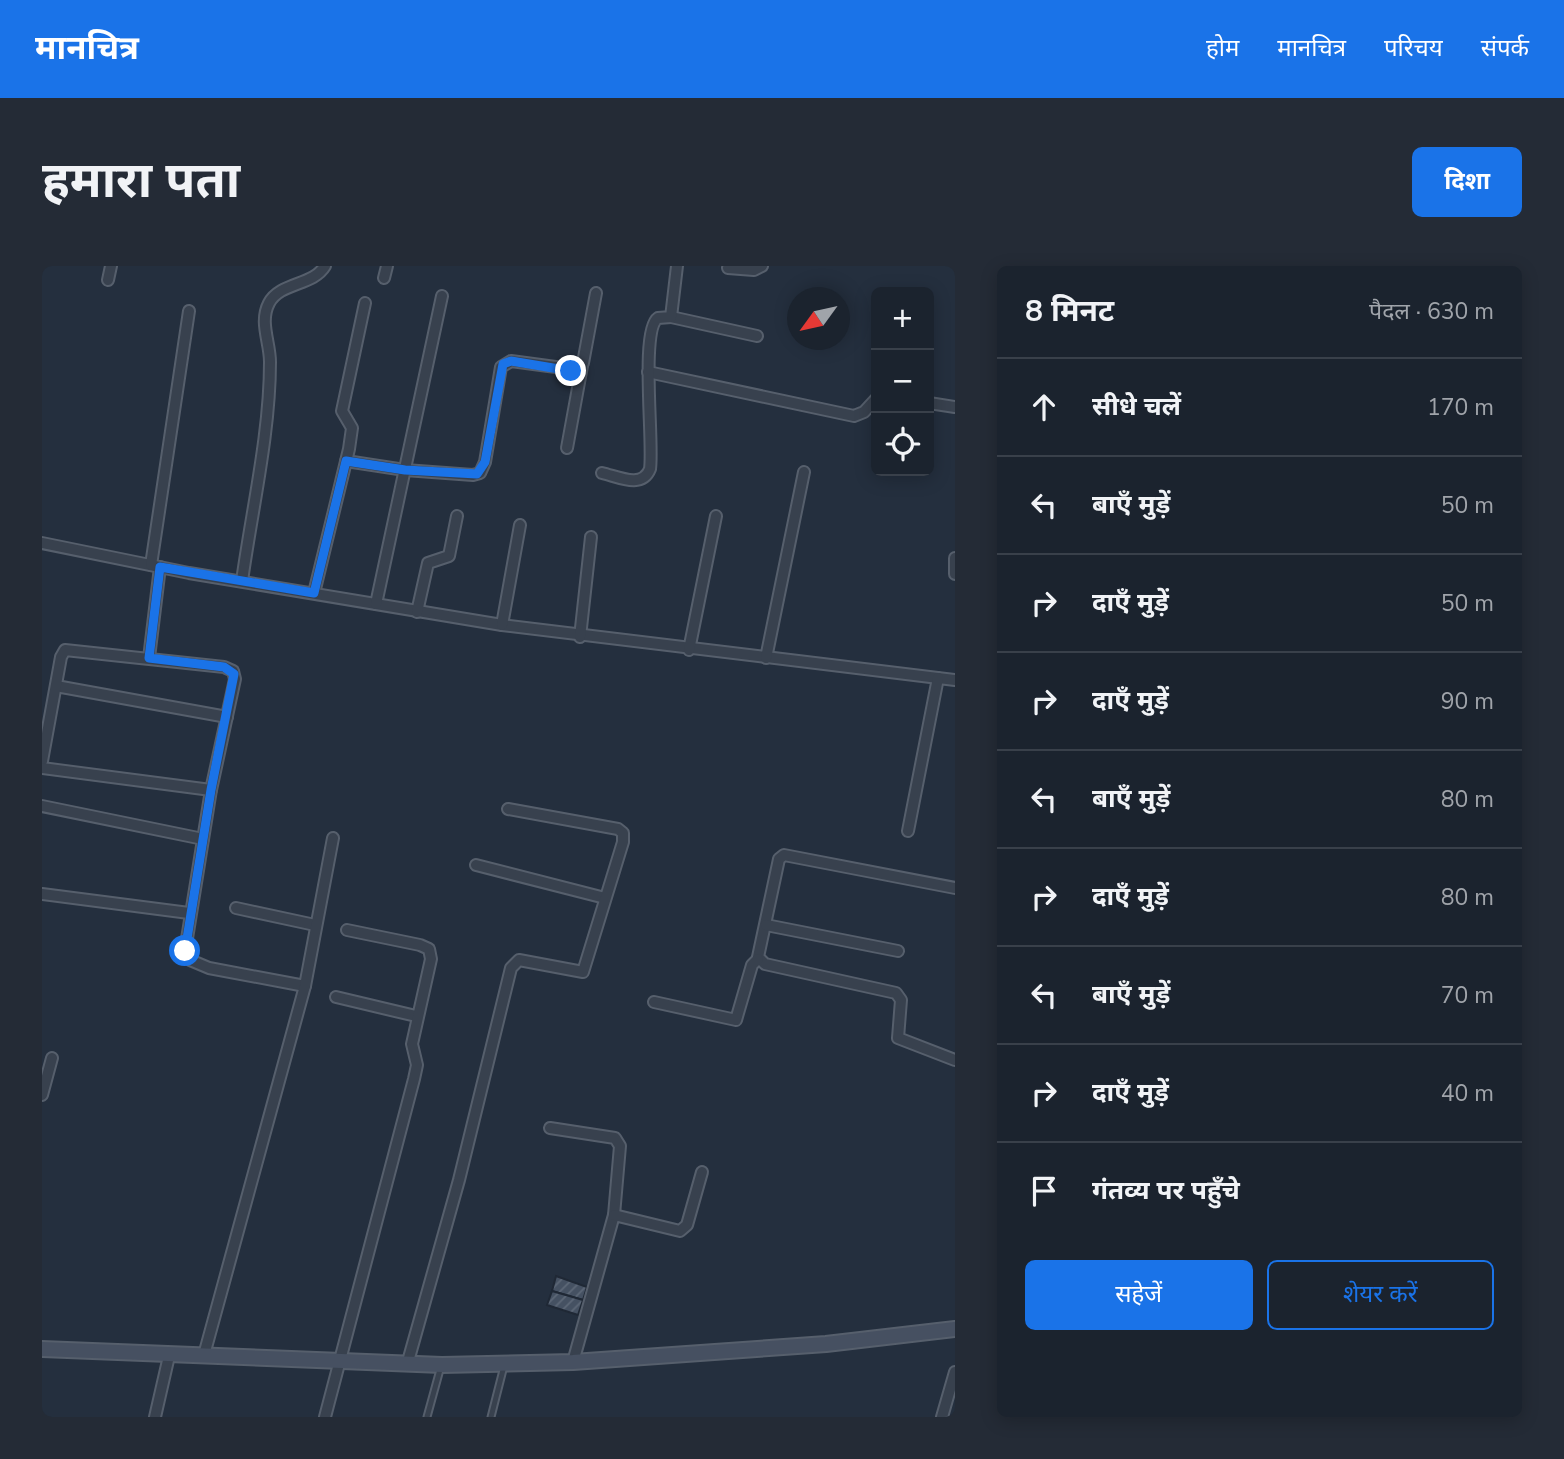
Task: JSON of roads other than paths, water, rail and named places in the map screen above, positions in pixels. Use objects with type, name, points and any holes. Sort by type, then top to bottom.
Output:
[{"type":"main road","points":[[42,1349],[442,1366],[573,1362],[826,1344],[955,1329]]},
{"type":"street","points":[[108,280],[111,266]]},
{"type":"street","points":[[242,581],[268,399],[270,359],[264,326],[267,306],[278,292],[317,275],[326,266]]},
{"type":"street","points":[[384,278],[387,266]]},
{"type":"street","points":[[671,317],[677,266]]},
{"type":"street","points":[[728,268],[754,270],[762,266]]},
{"type":"street","points":[[568,448],[596,293]]},
{"type":"street","points":[[376,604],[442,296]]},
{"type":"street","points":[[314,593],[352,428],[342,414],[342,408],[365,303]]},
{"type":"street","points":[[149,658],[156,566],[189,311]]},
{"type":"street","points":[[602,473],[639,481],[648,474],[651,464],[649,372],[652,324],[658,318],[671,317],[757,336]]},
{"type":"street","points":[[346,461],[405,470],[473,475],[480,472],[485,462],[499,376],[506,362],[571,371],[582,366]]},
{"type":"street","points":[[649,372],[854,415],[864,412],[871,404]]},
{"type":"street","points":[[934,404],[955,407]]},
{"type":"street","points":[[766,658],[804,472]]},
{"type":"street","points":[[417,612],[428,563],[449,556],[457,516]]},
{"type":"street","points":[[689,650],[716,516]]},
{"type":"street","points":[[502,625],[520,525]]},
{"type":"street","points":[[580,637],[591,537]]},
{"type":"street","points":[[42,542],[156,566],[417,612],[580,637],[955,680]]},
{"type":"street","points":[[955,558],[955,574]]},
{"type":"street","points":[[42,761],[61,657],[67,649],[229,668],[234,679],[211,790],[185,951],[195,964],[304,986]]},
{"type":"street","points":[[908,831],[938,678]]},
{"type":"street","points":[[57,686],[227,717]]},
{"type":"street","points":[[42,768],[211,790]]},
{"type":"street","points":[[42,806],[203,839]]},
{"type":"street","points":[[407,1365],[512,968],[519,960],[583,972],[621,854],[624,836],[621,831],[508,809]]},
{"type":"street","points":[[204,1355],[304,986],[333,838]]},
{"type":"street","points":[[654,1002],[735,1020],[740,1017],[752,965],[758,959],[779,859],[784,855],[955,888]]},
{"type":"street","points":[[476,865],[605,898]]},
{"type":"street","points":[[42,894],[189,914]]},
{"type":"street","points":[[236,908],[315,925]]},
{"type":"street","points":[[766,925],[898,951]]},
{"type":"street","points":[[325,1417],[416,1070],[411,1047],[431,958],[429,949],[347,930]]},
{"type":"street","points":[[758,959],[765,964],[896,993],[901,1000],[898,1038],[955,1060]]},
{"type":"street","points":[[336,997],[416,1017]]},
{"type":"street","points":[[42,1095],[52,1058]]},
{"type":"street","points":[[550,1128],[615,1138],[620,1142],[614,1215],[573,1362]]},
{"type":"street","points":[[614,1215],[673,1230],[684,1229],[702,1172]]},
{"type":"street","points":[[155,1417],[169,1356]]},
{"type":"street","points":[[942,1417],[955,1372]]},
{"type":"lane","points":[[491,1417],[505,1364]]},
{"type":"lane","points":[[427,1417],[442,1366]]}]
